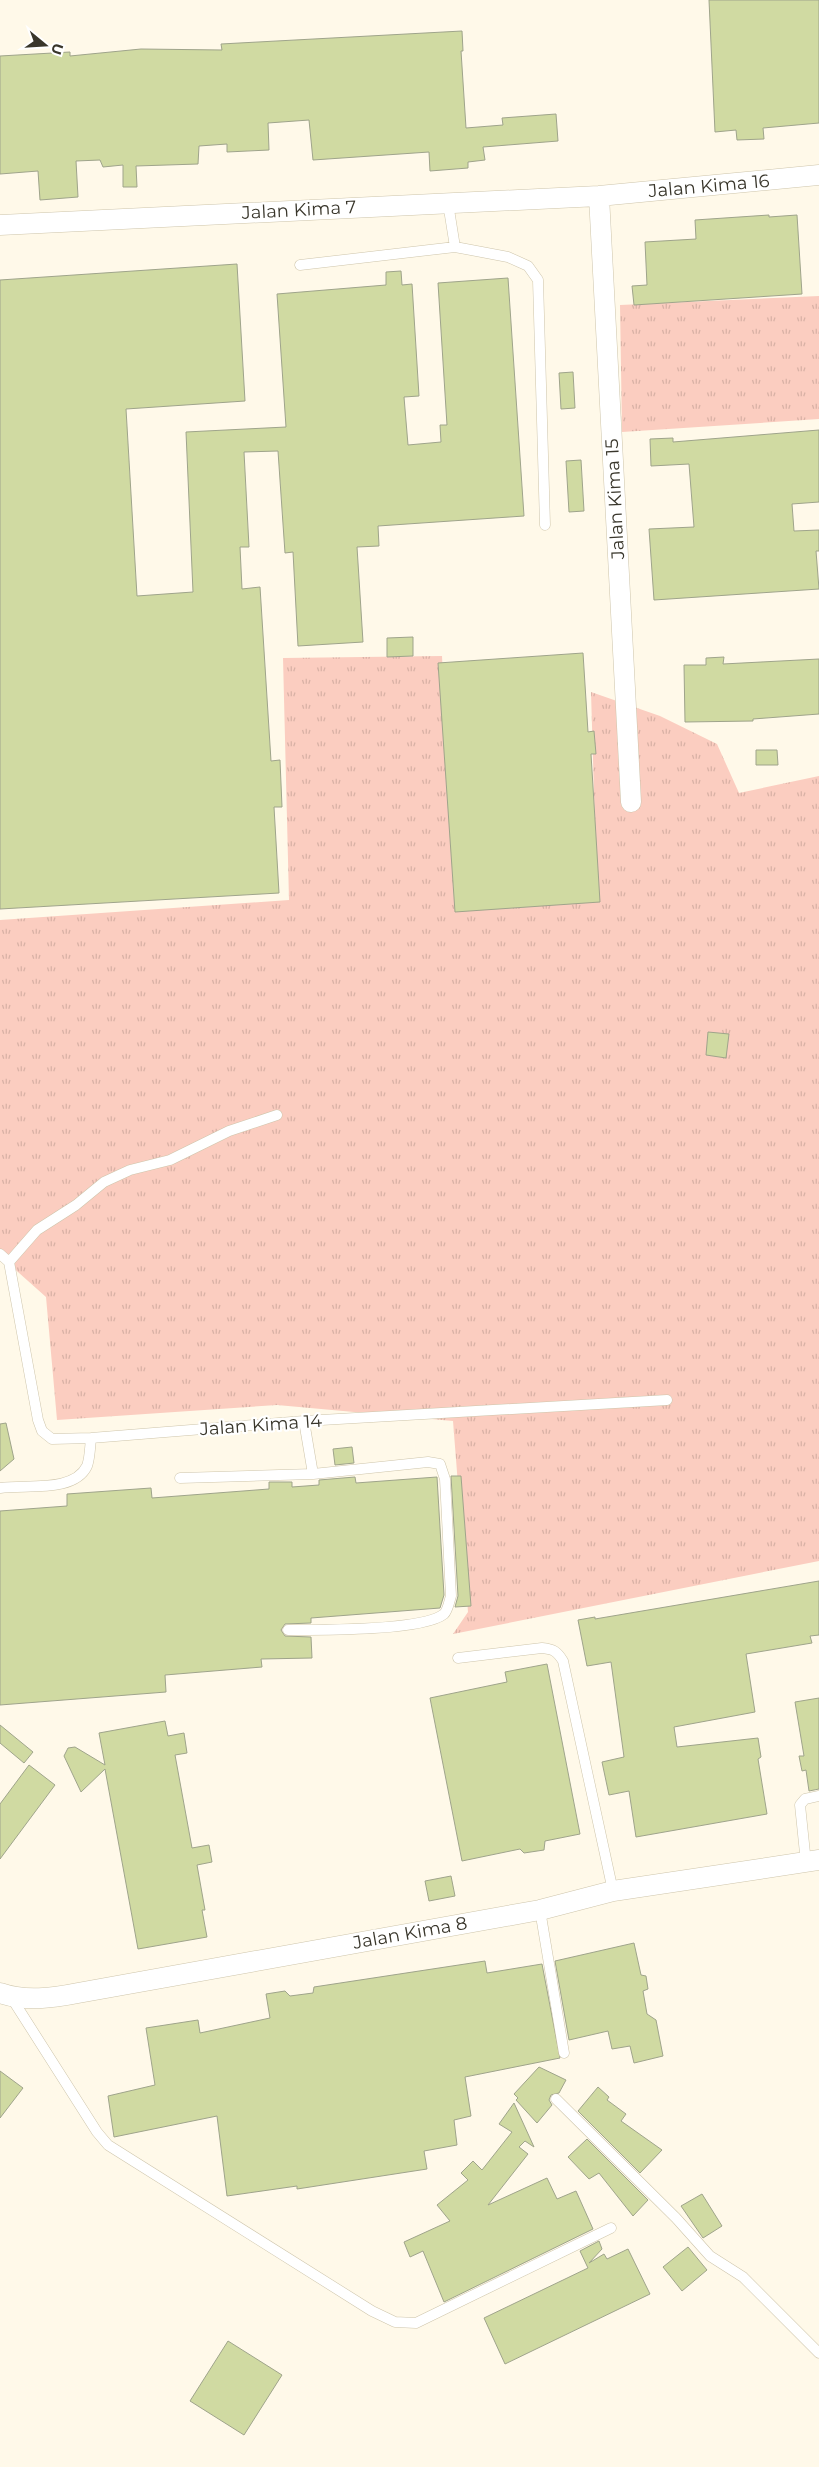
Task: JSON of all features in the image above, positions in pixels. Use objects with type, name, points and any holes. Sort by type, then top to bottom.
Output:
[{"type":"street","name":"Jalan Kima 16","points":[[599,196],[819,175]]},
{"type":"street","name":"Jalan Kima 7","points":[[0,225],[599,196]]},
{"type":"street","name":"Jalan Kima 15","points":[[599,196],[631,802]]},
{"type":"street","name":"Jalan Kima 8","points":[[5,1995],[52,1998],[78,1994],[540,1910],[613,1891],[812,1862]]},
{"type":"lane","points":[[448,203],[455,247]]},
{"type":"lane","points":[[300,265],[455,247],[508,256],[528,266],[538,280],[544,525]]},
{"type":"lane","points":[[0,1254],[9,1262],[37,1230],[76,1205],[104,1182],[130,1170],[170,1160],[229,1131],[277,1115]]},
{"type":"lane","name":"Jalan Kima 14","points":[[9,1262],[42,1431],[52,1439],[91,1438],[304,1421],[667,1400]]},
{"type":"lane","points":[[304,1421],[312,1474]]},
{"type":"lane","points":[[0,1488],[68,1483],[80,1475],[88,1465],[91,1438]]},
{"type":"lane","points":[[180,1478],[312,1474],[428,1462],[440,1464],[445,1479],[451,1596],[446,1612],[436,1618],[375,1629],[288,1630]]},
{"type":"lane","points":[[458,1658],[542,1648],[558,1652],[563,1661],[613,1891]]},
{"type":"lane","points":[[812,1862],[800,1805],[805,1799],[819,1796]]},
{"type":"lane","points":[[540,1910],[564,2053]]},
{"type":"lane","points":[[5,1995],[97,2132],[108,2145],[372,2311],[396,2322],[416,2323],[611,2228]]},
{"type":"lane","points":[[556,2099],[676,2218],[710,2256],[743,2277],[819,2353]]},
{"type":"green space","points":[[819,296],[819,419],[622,432],[620,305]]},
{"type":"green space","points":[[442,656],[454,899],[597,896],[591,692],[660,716],[717,744],[739,793],[819,776],[819,1561],[453,1634],[468,1612],[453,1421],[277,1405],[57,1420],[46,1297],[0,1256],[0,920],[289,900],[283,658]]},
{"type":"building","points":[[709,0],[819,0],[819,123],[763,128],[764,139],[737,140],[736,130],[715,132]]},
{"type":"building","points":[[462,31],[463,51],[461,51],[466,128],[503,125],[502,118],[556,114],[558,141],[483,147],[485,160],[468,162],[468,168],[430,171],[429,152],[313,160],[309,120],[268,123],[269,150],[227,152],[227,144],[199,146],[198,164],[136,166],[137,187],[123,187],[123,165],[103,167],[100,160],[76,161],[78,197],[40,200],[38,171],[0,174],[0,56],[70,52],[70,56],[141,49],[222,50],[221,44]]},
{"type":"building","points":[[769,215],[769,217],[797,215],[802,294],[634,305],[632,286],[647,285],[645,242],[696,239],[695,220]]},
{"type":"building","points":[[237,264],[245,401],[126,409],[137,596],[193,592],[186,432],[286,427],[277,294],[386,285],[386,272],[401,271],[402,285],[412,284],[419,396],[404,397],[408,445],[441,442],[440,425],[447,425],[438,283],[508,278],[524,516],[378,526],[379,546],[357,547],[363,642],[298,646],[293,552],[285,553],[278,451],[244,452],[249,547],[240,547],[242,589],[260,587],[271,761],[280,760],[282,807],[274,807],[279,893],[0,909],[0,280]]},
{"type":"building","points":[[573,372],[575,408],[561,409],[559,373]]},
{"type":"building","points":[[819,430],[819,502],[792,504],[794,531],[819,530],[819,551],[816,551],[819,589],[654,600],[649,529],[694,527],[689,464],[651,466],[650,439],[673,438],[673,442]]},
{"type":"building","points":[[581,460],[584,511],[569,512],[566,461]]},
{"type":"building","points":[[413,637],[413,656],[387,657],[387,638]]},
{"type":"building","points":[[583,653],[588,732],[594,731],[596,754],[591,754],[600,902],[455,912],[438,663]]},
{"type":"building","points":[[724,657],[723,664],[819,659],[819,714],[753,719],[753,721],[685,722],[684,665],[706,665],[706,658]]},
{"type":"building","points":[[756,750],[777,750],[778,765],[756,765]]},
{"type":"building","points":[[708,1032],[729,1034],[726,1058],[706,1055]]},
{"type":"building","points":[[6,1423],[14,1459],[0,1471],[0,1424]]},
{"type":"building","points":[[352,1447],[354,1463],[335,1465],[333,1449]]},
{"type":"building","points":[[451,1476],[461,1476],[471,1606],[455,1607],[458,1596]]},
{"type":"building","points":[[355,1477],[356,1483],[437,1477],[444,1595],[440,1608],[311,1618],[311,1623],[285,1624],[281,1630],[285,1636],[311,1637],[312,1658],[261,1659],[262,1667],[165,1675],[166,1692],[0,1705],[0,1511],[67,1506],[67,1494],[151,1488],[152,1498],[269,1489],[269,1482],[292,1482],[292,1487],[319,1485],[319,1480]]},
{"type":"building","points":[[819,1581],[819,1635],[810,1636],[812,1643],[746,1654],[755,1712],[674,1727],[677,1747],[758,1738],[761,1757],[758,1759],[767,1814],[636,1837],[629,1791],[609,1795],[602,1762],[624,1757],[611,1662],[587,1666],[578,1620],[595,1617],[595,1619]]},
{"type":"building","points":[[547,1664],[580,1834],[545,1841],[544,1850],[524,1853],[520,1849],[462,1861],[430,1698],[507,1682],[505,1672]]},
{"type":"building","points":[[819,1698],[819,1789],[809,1791],[806,1770],[802,1771],[799,1756],[804,1756],[795,1702]]},
{"type":"building","points":[[165,1721],[168,1736],[184,1733],[187,1753],[175,1755],[192,1848],[209,1845],[212,1862],[197,1865],[205,1910],[202,1910],[207,1937],[138,1949],[105,1769],[81,1792],[64,1756],[68,1748],[75,1747],[105,1765],[99,1733]]},
{"type":"building","points":[[0,1725],[33,1752],[24,1763],[0,1743]]},
{"type":"building","points":[[29,1765],[55,1785],[0,1859],[0,1804]]},
{"type":"building","points":[[451,1876],[455,1896],[429,1901],[425,1881]]},
{"type":"building","points":[[634,1943],[641,1975],[646,1976],[648,1989],[643,1991],[647,2014],[656,2020],[663,2056],[634,2063],[630,2046],[612,2049],[608,2031],[569,2040],[555,1961]]},
{"type":"building","points":[[485,1961],[487,1973],[542,1964],[560,2058],[465,2077],[471,2116],[454,2120],[457,2145],[424,2151],[427,2169],[297,2189],[297,2186],[227,2196],[217,2116],[114,2137],[108,2096],[155,2085],[146,2028],[198,2020],[200,2033],[270,2018],[266,1994],[285,1991],[290,1996],[313,1993],[314,1987]]},
{"type":"building","points":[[539,2067],[566,2080],[559,2093],[551,2095],[549,2100],[552,2105],[537,2123],[516,2100],[518,2098],[514,2094]]},
{"type":"building","points":[[0,2071],[23,2088],[0,2118]]},
{"type":"building","points":[[598,2087],[609,2097],[607,2100],[626,2114],[621,2121],[662,2150],[640,2173],[578,2111]]},
{"type":"building","points":[[514,2103],[534,2147],[525,2141],[519,2147],[528,2154],[488,2205],[547,2178],[557,2199],[576,2191],[593,2229],[444,2302],[423,2251],[410,2257],[404,2242],[450,2221],[437,2205],[468,2180],[461,2173],[473,2161],[482,2170],[512,2132],[499,2124]]},
{"type":"building","points":[[587,2139],[648,2200],[633,2216],[599,2173],[589,2179],[568,2157]]},
{"type":"building","points":[[702,2194],[722,2226],[703,2238],[681,2206]]},
{"type":"building","points":[[599,2241],[602,2249],[589,2263],[604,2254],[607,2259],[628,2249],[650,2294],[505,2364],[484,2318],[588,2268],[580,2251]]},
{"type":"building","points":[[688,2247],[707,2270],[682,2291],[663,2267]]},
{"type":"building","points":[[228,2341],[282,2375],[244,2435],[190,2401]]}]
